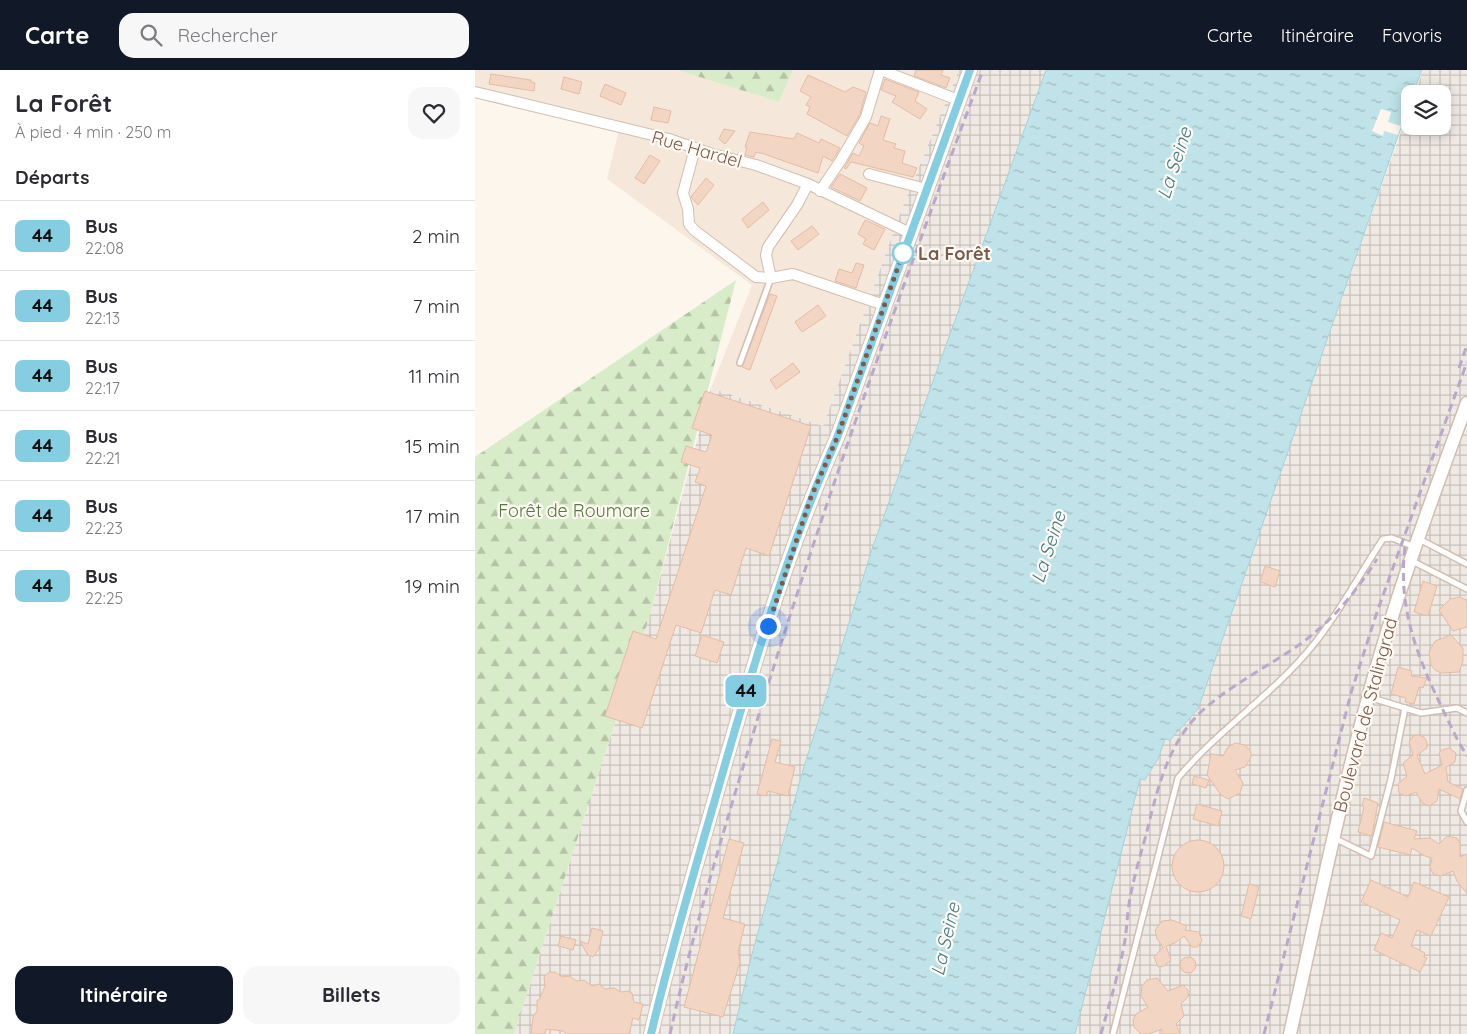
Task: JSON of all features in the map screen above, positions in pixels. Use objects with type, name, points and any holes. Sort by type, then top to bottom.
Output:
[{"type":"main road","points":[[651,1034],[678,924],[749,681],[811,497],[837,438],[970,70]]},
{"type":"street","points":[[820,191],[866,117],[881,70],[958,100]]},
{"type":"street","name":"Rue Hardel","points":[[475,92],[669,139],[756,165],[808,184],[910,233]]},
{"type":"street","points":[[695,148],[683,192],[688,209],[689,224],[694,230],[756,277],[771,278],[793,274],[884,305]]},
{"type":"street","points":[[869,174],[926,189]]},
{"type":"street","points":[[771,278],[765,255],[768,247],[797,205],[808,184]]},
{"type":"street","name":"Boulevard de Stalingrad","points":[[1290,1034],[1333,838],[1368,697],[1394,610],[1467,403]]},
{"type":"lane","points":[[740,363],[771,278]]},
{"type":"lane","points":[[1113,1034],[1178,778],[1193,760],[1257,702],[1314,644],[1383,539],[1392,538],[1417,543],[1467,564]]},
{"type":"lane","points":[[1411,561],[1467,589]]},
{"type":"lane","points":[[1368,697],[1421,713],[1457,708],[1467,714]]},
{"type":"lane","points":[[1333,838],[1371,856],[1391,780],[1405,708]]},
{"type":"lane","points":[[1467,790],[1461,811],[1467,822]]},
{"type":"shaded area","points":[[475,70],[677,70],[779,102],[793,70],[959,70],[903,206],[823,426],[711,388],[752,285],[607,179],[620,125],[475,90]]},
{"type":"shaded area","points":[[959,70],[1060,70],[770,1034],[514,1034],[650,615],[711,388],[823,426],[903,206]]},
{"type":"shaded area","points":[[1423,70],[1467,70],[1467,1034],[1075,1034],[1140,778],[1146,780],[1158,759],[1165,738],[1198,709],[1304,402],[1401,132],[1401,135],[1451,135],[1451,85],[1418,85]]},
{"type":"green space","points":[[677,70],[793,70],[779,102]]},
{"type":"green space","name":"Forêt de Roumare","points":[[736,280],[650,615],[514,1034],[475,1034],[475,457]]},
{"type":"water","name":"La Seine","points":[[1046,70],[1422,70],[1416,85],[1401,85],[1401,128],[1198,709],[1170,740],[1165,739],[1158,759],[1145,780],[1140,779],[1075,1034],[733,1034],[752,954],[803,770],[873,546]]},
{"type":"pier","points":[[1381,109],[1391,112],[1388,122],[1401,126],[1398,135],[1384,131],[1383,136],[1372,131]]},
{"type":"building","points":[[916,70],[943,70],[941,75],[950,78],[946,88],[914,76]]},
{"type":"building","points":[[491,74],[531,80],[531,82],[535,83],[534,91],[489,84]]},
{"type":"building","points":[[808,75],[845,92],[853,87],[866,92],[860,114],[847,136],[807,114],[810,107],[806,105],[811,97],[800,91]]},
{"type":"building","points":[[564,77],[582,82],[579,94],[561,89]]},
{"type":"building","points":[[885,79],[919,92],[915,101],[927,109],[920,119],[892,102],[896,96],[881,90]]},
{"type":"building","points":[[605,84],[626,93],[621,105],[600,96]]},
{"type":"building","points":[[654,107],[671,111],[668,123],[651,120]]},
{"type":"building","points":[[881,116],[890,119],[883,140],[896,144],[894,148],[905,151],[902,163],[917,168],[913,177],[851,162],[846,169],[844,168],[853,153],[859,156],[864,146],[859,143],[870,123],[878,126]]},
{"type":"building","points":[[724,129],[735,131],[725,144],[719,139]]},
{"type":"building","points":[[750,132],[794,139],[797,133],[819,143],[821,139],[840,148],[832,161],[823,156],[818,173],[756,152],[754,157],[745,155],[747,147],[745,147]]},
{"type":"building","points":[[650,155],[660,161],[644,184],[635,178]]},
{"type":"building","points":[[840,174],[867,188],[860,201],[831,187]]},
{"type":"building","points":[[706,178],[714,185],[698,205],[691,197]]},
{"type":"building","points":[[763,202],[769,210],[748,228],[742,219]]},
{"type":"building","points":[[865,220],[885,229],[874,250],[863,244],[866,239],[858,234]]},
{"type":"building","points":[[812,226],[819,234],[798,250],[791,241]]},
{"type":"building","points":[[856,263],[864,265],[856,288],[835,281],[839,269],[852,273]]},
{"type":"building","points":[[770,294],[777,296],[750,370],[742,367]]},
{"type":"building","points":[[818,305],[826,316],[802,332],[795,322]]},
{"type":"building","points":[[793,363],[800,372],[776,389],[770,380]]},
{"type":"building","points":[[705,391],[811,426],[769,556],[746,548],[731,595],[715,590],[701,633],[676,625],[642,728],[605,716],[633,631],[656,639],[706,486],[695,482],[700,468],[681,462],[686,446],[706,452],[712,435],[692,428]]},
{"type":"building","points":[[1265,566],[1280,571],[1275,587],[1260,582]]},
{"type":"building","points":[[1423,581],[1437,586],[1428,616],[1414,612]]},
{"type":"building","points":[[1459,597],[1467,600],[1467,627],[1453,631],[1439,610],[1450,599]]},
{"type":"building","points":[[702,635],[724,642],[717,663],[695,656]]},
{"type":"building","points":[[1451,635],[1463,648],[1463,661],[1459,672],[1441,673],[1431,665],[1429,652],[1435,641]]},
{"type":"building","points":[[1398,667],[1412,671],[1411,676],[1427,678],[1423,688],[1419,687],[1414,704],[1405,702],[1406,698],[1391,694]]},
{"type":"building","points":[[1413,736],[1424,737],[1427,742],[1427,748],[1417,755],[1425,774],[1442,765],[1439,753],[1442,750],[1449,748],[1456,753],[1455,762],[1446,767],[1448,782],[1463,789],[1460,799],[1439,789],[1437,801],[1429,806],[1422,803],[1416,792],[1406,796],[1399,793],[1398,784],[1407,776],[1403,763],[1413,755],[1409,742]]},
{"type":"building","points":[[772,739],[781,741],[775,762],[795,767],[788,796],[768,791],[766,796],[757,794]]},
{"type":"building","points":[[1235,743],[1245,745],[1251,752],[1251,757],[1245,767],[1235,770],[1243,783],[1240,793],[1228,799],[1221,795],[1207,775],[1211,754],[1223,756],[1227,748]]},
{"type":"building","points":[[1194,776],[1209,780],[1206,788],[1192,784]]},
{"type":"building","points":[[1364,798],[1378,803],[1372,836],[1358,832],[1364,807],[1362,806]]},
{"type":"building","points":[[1197,804],[1222,811],[1218,826],[1193,819]]},
{"type":"building","points":[[1384,822],[1417,831],[1414,839],[1430,838],[1439,844],[1447,836],[1457,838],[1460,843],[1460,857],[1467,854],[1467,894],[1457,881],[1453,871],[1441,876],[1433,874],[1430,867],[1432,858],[1412,848],[1410,855],[1378,847]]},
{"type":"building","points":[[729,839],[744,843],[723,918],[745,924],[738,952],[740,962],[723,1017],[684,1007]]},
{"type":"building","points":[[1198,840],[1208,842],[1216,848],[1222,856],[1224,866],[1222,876],[1216,884],[1208,890],[1198,892],[1188,890],[1180,884],[1174,876],[1172,866],[1174,856],[1180,848],[1188,842]]},
{"type":"building","points":[[1371,880],[1408,897],[1414,882],[1449,897],[1431,936],[1417,930],[1411,946],[1425,953],[1424,957],[1427,958],[1420,972],[1374,950],[1381,933],[1392,938],[1400,920],[1361,902]]},
{"type":"building","points":[[1249,884],[1259,887],[1251,919],[1241,916]]},
{"type":"building","points":[[1172,920],[1187,926],[1185,930],[1199,932],[1202,941],[1197,947],[1192,947],[1184,936],[1175,943],[1166,946],[1171,960],[1164,966],[1158,967],[1154,957],[1163,947],[1157,939],[1155,930],[1162,921]]},
{"type":"building","points":[[592,928],[603,931],[599,949],[593,957],[587,954],[580,941],[588,944]]},
{"type":"building","points":[[561,936],[576,940],[573,950],[558,946]]},
{"type":"building","points":[[1185,957],[1191,957],[1196,962],[1194,971],[1185,973],[1180,968],[1180,962]]},
{"type":"building","points":[[549,972],[555,972],[562,977],[569,976],[577,981],[584,980],[592,986],[599,984],[605,989],[614,988],[621,992],[628,991],[632,993],[634,1002],[643,1004],[639,1020],[633,1018],[629,1034],[566,1034],[563,1031],[546,1029],[545,1034],[531,1034],[533,1017],[537,1011],[537,1000],[539,1000],[545,986],[544,977]]},
{"type":"building","points":[[1157,978],[1168,991],[1183,985],[1188,990],[1188,997],[1181,1004],[1184,1016],[1176,1024],[1180,1034],[1162,1034],[1162,1029],[1149,1034],[1141,1034],[1134,1027],[1133,1020],[1136,1014],[1148,1007],[1141,996],[1142,986],[1147,980]]},
{"type":"railway","points":[[670,1034],[696,928],[716,858],[801,581],[920,240],[983,70]]},
{"type":"railway","points":[[1459,368],[1467,345]]},
{"type":"railway","points":[[1264,1034],[1351,693],[1376,615],[1467,362]]},
{"type":"railway","points":[[1405,547],[1403,574],[1405,600],[1416,648],[1435,694],[1467,756]]},
{"type":"railway","points":[[1101,1034],[1122,957],[1129,904],[1154,802],[1165,768],[1180,737],[1213,701],[1293,649],[1318,630],[1350,597],[1377,559]]},
{"type":"bus line","name":"44","points":[[651,1034],[678,924],[749,681],[811,497],[837,438],[914,220],[970,70]]},
{"type":"place","name":"La Forêt","points":[[903,253]]},
{"type":"route","points":[[768,626],[811,497],[837,438],[903,253]]}]
